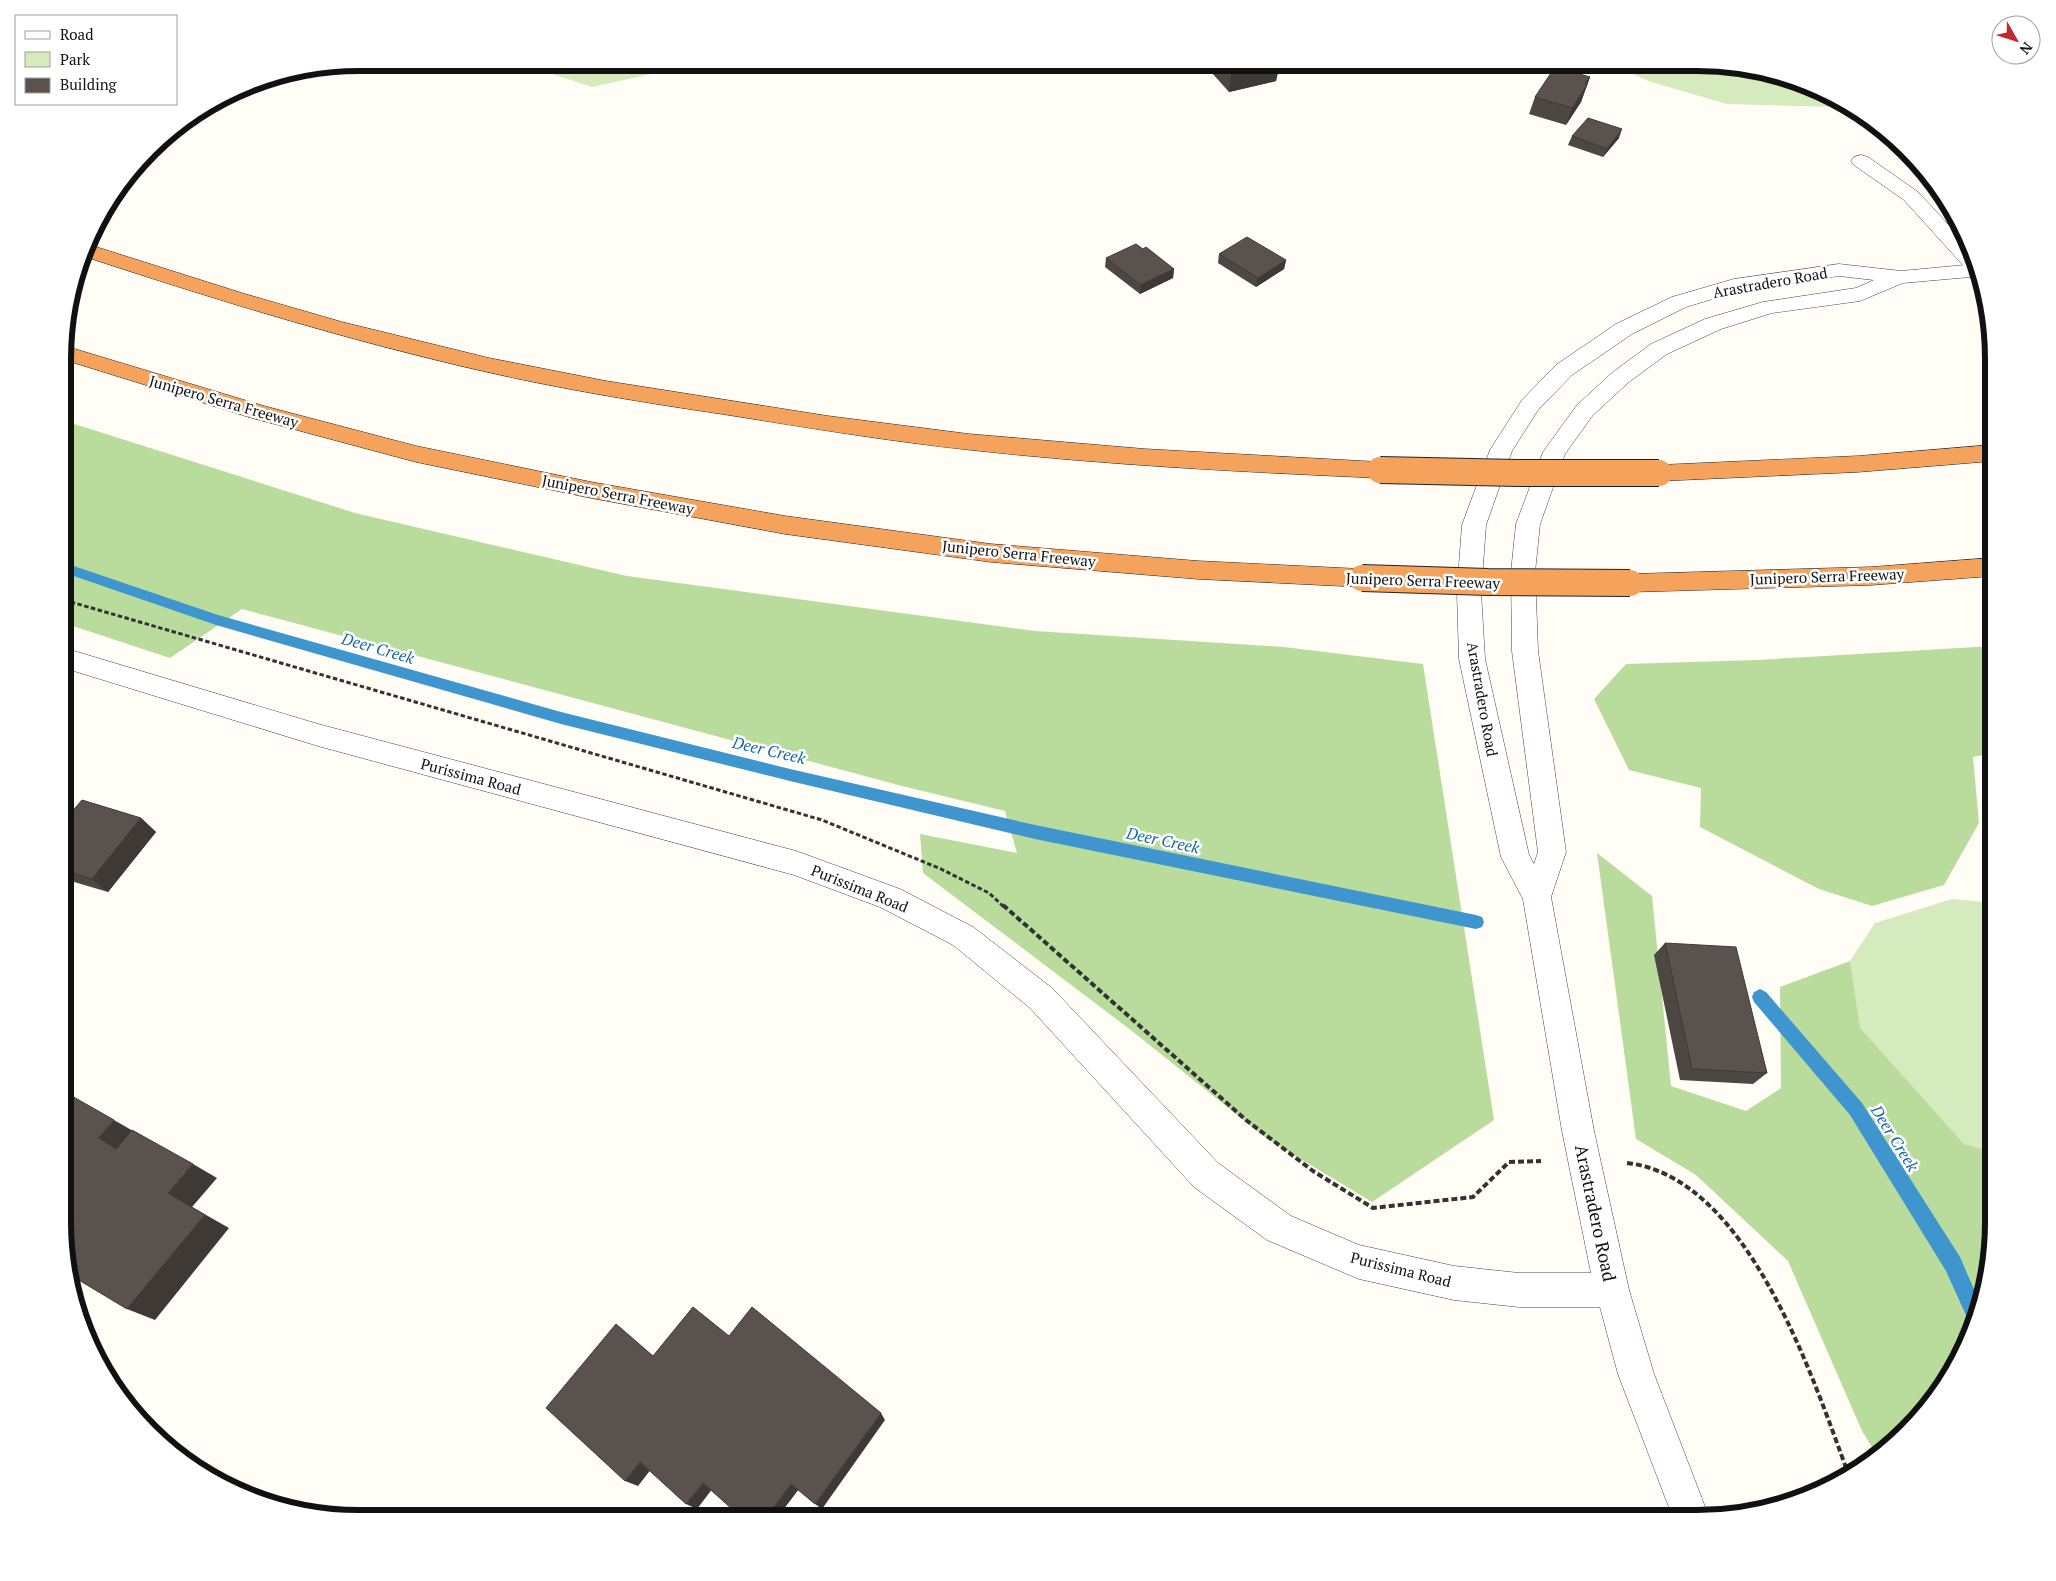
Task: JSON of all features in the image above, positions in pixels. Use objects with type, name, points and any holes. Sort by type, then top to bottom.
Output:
[{"type":"highway","points":[[92,252],[201,289],[341,328],[490,366],[652,396],[820,423],[1002,446],[1194,462],[1380,470],[1518,473],[1659,473],[1858,464],[1985,453]]},
{"type":"highway","name":"Junipero Serra Freeway","points":[[71,355],[260,413],[416,454],[591,490],[785,524],[991,552],[1198,570],[1488,582],[1630,583],[1871,576],[1985,567]]},
{"type":"street","points":[[1861,161],[1911,196],[1965,255]]},
{"type":"street","name":"Arastradero Road","points":[[1687,1510],[1636,1374],[1612,1290],[1578,1131],[1537,897],[1515,857],[1472,659],[1469,592],[1474,525],[1501,450],[1530,405],[1564,370],[1624,329],[1679,302],[1734,286],[1839,270],[1901,277],[1971,271]]},
{"type":"street","name":"Arastradero Road","points":[[1537,897],[1552,852],[1525,651],[1523,572],[1528,524],[1554,452],[1584,410],[1621,377],[1659,349],[1721,322],[1770,307],[1860,294],[1901,277]]},
{"type":"street","name":"Purissima Road","points":[[71,660],[318,735],[796,863],[890,898],[963,936],[1041,998],[1206,1175],[1278,1228],[1359,1262],[1454,1283],[1519,1290],[1612,1290]]},
{"type":"path","points":[[1644,1165],[1690,1188],[1719,1214],[1761,1273],[1804,1356],[1846,1468]]},
{"type":"green space","points":[[543,71],[665,71],[592,87]]},
{"type":"green space","points":[[1626,71],[1697,71],[1753,77],[1772,81],[1807,93],[1836,107],[1727,104],[1651,82]]},
{"type":"green space","points":[[71,423],[355,513],[627,576],[1035,631],[1284,647],[1423,664],[1494,1120],[1372,1202],[1266,1138],[1132,1031],[923,873],[920,834],[1017,853],[1005,811],[902,786],[242,609],[170,658],[71,625]]},
{"type":"green space","points":[[1985,646],[1985,755],[1973,757],[1979,823],[1944,885],[1872,906],[1819,889],[1700,827],[1701,788],[1629,770],[1594,699],[1626,664],[1757,660]]},
{"type":"green space","points":[[1597,853],[1652,896],[1671,1086],[1746,1111],[1781,1088],[1780,987],[1850,961],[1860,1028],[1964,1144],[1985,1150],[1984,1241],[1979,1278],[1969,1315],[1955,1349],[1936,1382],[1913,1412],[1887,1438],[1873,1449],[1862,1431],[1788,1261],[1696,1175],[1636,1139]]},
{"type":"green space","points":[[1952,899],[1985,902],[1985,1019],[1983,1021],[1985,1034],[1985,1150],[1964,1144],[1859,1028],[1850,961],[1875,923]]},
{"type":"building","points":[[1552,71],[1569,71],[1590,77],[1572,108],[1535,97]]},
{"type":"building","points":[[1588,118],[1622,129],[1607,149],[1572,136]]},
{"type":"building","points":[[1247,237],[1286,260],[1258,278],[1219,254]]},
{"type":"building","points":[[1136,244],[1143,249],[1146,247],[1174,269],[1140,285],[1106,258]]},
{"type":"building","points":[[82,800],[141,818],[92,879],[71,872],[71,813]]},
{"type":"building","points":[[1665,943],[1736,947],[1767,1073],[1692,1069]]},
{"type":"building","points":[[71,1096],[114,1120],[98,1138],[116,1149],[132,1130],[193,1164],[168,1193],[205,1215],[127,1309],[77,1279],[71,1222]]},
{"type":"building","points":[[693,1307],[729,1336],[752,1307],[881,1413],[815,1504],[791,1484],[772,1510],[733,1510],[703,1483],[686,1504],[640,1462],[625,1481],[546,1408],[616,1324],[653,1356]]},
{"type":"waterway","name":"Deer Creek","points":[[71,570],[216,620],[561,718],[790,775],[1035,832],[1476,922]]},
{"type":"waterway","name":"Deer Creek","points":[[1760,997],[1856,1109],[1953,1264],[1972,1306]]}]
